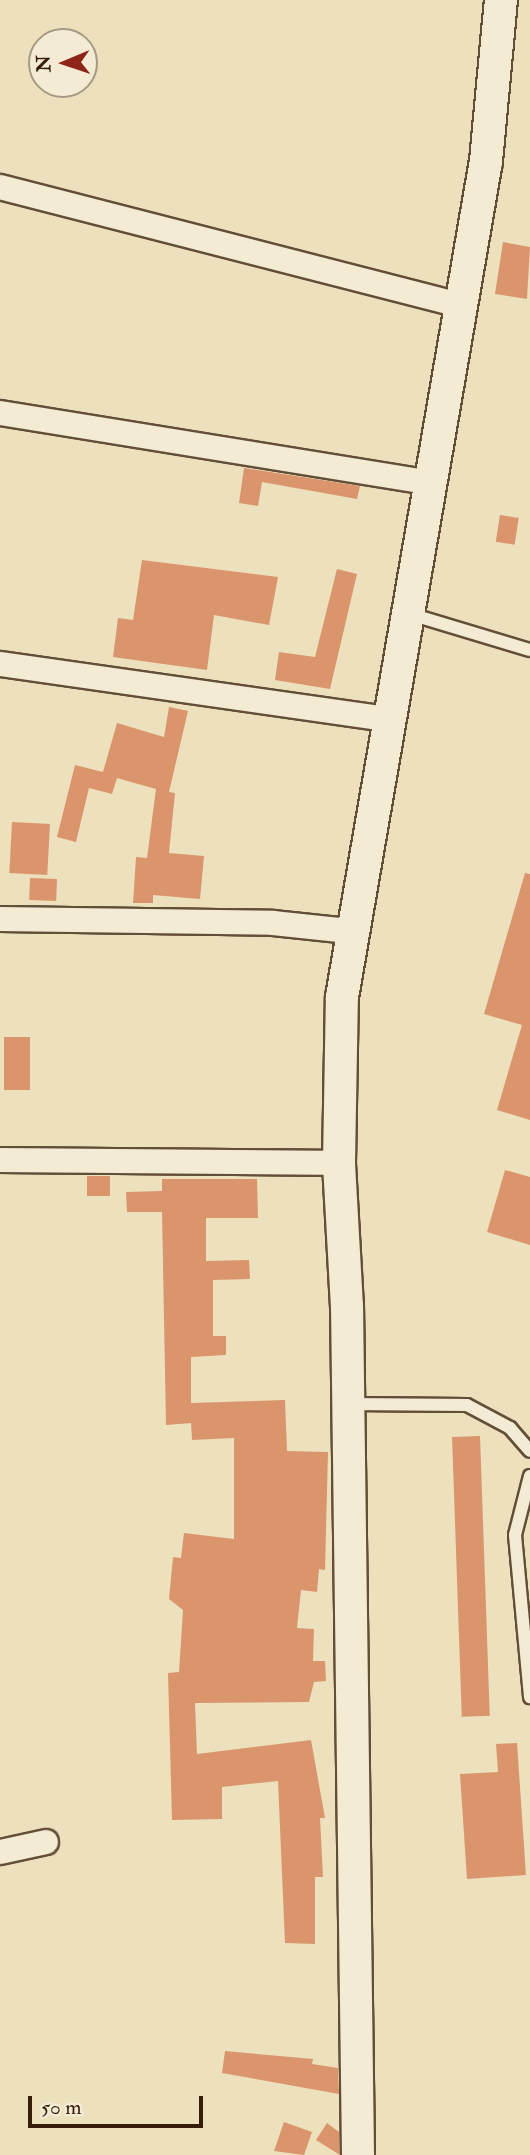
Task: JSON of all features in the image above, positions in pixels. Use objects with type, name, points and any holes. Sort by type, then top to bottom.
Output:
[{"type":"street","points":[[358,2155],[348,1404],[339,1163],[349,931],[406,612],[426,482],[486,161],[501,0]]},
{"type":"street","points":[[0,187],[461,305]]},
{"type":"street","points":[[0,413],[426,482]]},
{"type":"street","points":[[0,664],[385,719]]},
{"type":"street","points":[[0,919],[273,923],[349,931]]},
{"type":"street","points":[[0,1160],[339,1163]]},
{"type":"street","points":[[0,1852],[46,1842]]},
{"type":"lane","points":[[406,612],[530,650]]},
{"type":"lane","points":[[348,1404],[467,1405],[510,1428],[530,1451]]},
{"type":"lane","points":[[530,1475],[515,1535],[530,1696]]},
{"type":"lane","points":[[515,1535],[530,1541]]},
{"type":"building","points":[[503,242],[530,247],[527,299],[495,294]]},
{"type":"building","points":[[244,468],[360,486],[357,499],[262,482],[258,506],[239,503]]},
{"type":"building","points":[[500,515],[519,518],[515,545],[496,542]]},
{"type":"building","points":[[142,560],[278,577],[269,625],[214,615],[207,670],[113,657],[118,618],[133,620]]},
{"type":"building","points":[[337,569],[357,574],[330,689],[275,680],[279,652],[315,657]]},
{"type":"building","points":[[169,707],[188,711],[169,792],[175,793],[169,853],[204,856],[200,899],[153,895],[153,903],[133,903],[136,857],[147,858],[156,789],[117,778],[112,794],[89,788],[76,842],[57,837],[75,765],[103,772],[117,723],[164,737]]},
{"type":"building","points":[[12,822],[50,824],[47,875],[9,873]]},
{"type":"building","points":[[525,873],[530,874],[530,1120],[497,1110],[522,1025],[484,1014]]},
{"type":"building","points":[[30,878],[57,879],[56,901],[29,900]]},
{"type":"building","points":[[4,1037],[30,1037],[30,1090],[4,1090]]},
{"type":"building","points":[[505,1170],[530,1177],[530,1245],[487,1232]]},
{"type":"building","points":[[87,1176],[110,1176],[110,1196],[87,1196]]},
{"type":"building","points":[[162,1179],[257,1179],[258,1218],[206,1218],[206,1261],[249,1260],[250,1279],[213,1280],[213,1336],[226,1336],[226,1355],[191,1357],[191,1403],[285,1400],[287,1451],[328,1452],[325,1570],[319,1569],[317,1592],[301,1590],[297,1628],[314,1629],[313,1661],[325,1661],[326,1681],[314,1682],[309,1702],[195,1703],[197,1754],[311,1740],[325,1818],[320,1818],[323,1877],[315,1877],[315,1944],[285,1943],[278,1781],[222,1787],[222,1819],[172,1820],[168,1673],[179,1672],[183,1610],[169,1599],[173,1557],[181,1558],[184,1533],[234,1539],[234,1438],[192,1440],[191,1423],[166,1425],[162,1212],[127,1212],[126,1192],[162,1191]]},
{"type":"building","points":[[480,1436],[490,1716],[462,1717],[452,1437]]},
{"type":"building","points":[[517,1743],[526,1875],[467,1879],[460,1774],[498,1772],[496,1744]]},
{"type":"building","points":[[225,2051],[313,2059],[312,2064],[338,2068],[339,2094],[222,2073]]},
{"type":"building","points":[[284,2122],[312,2132],[304,2155],[274,2151]]},
{"type":"building","points":[[327,2123],[339,2132],[340,2155],[316,2140]]}]
